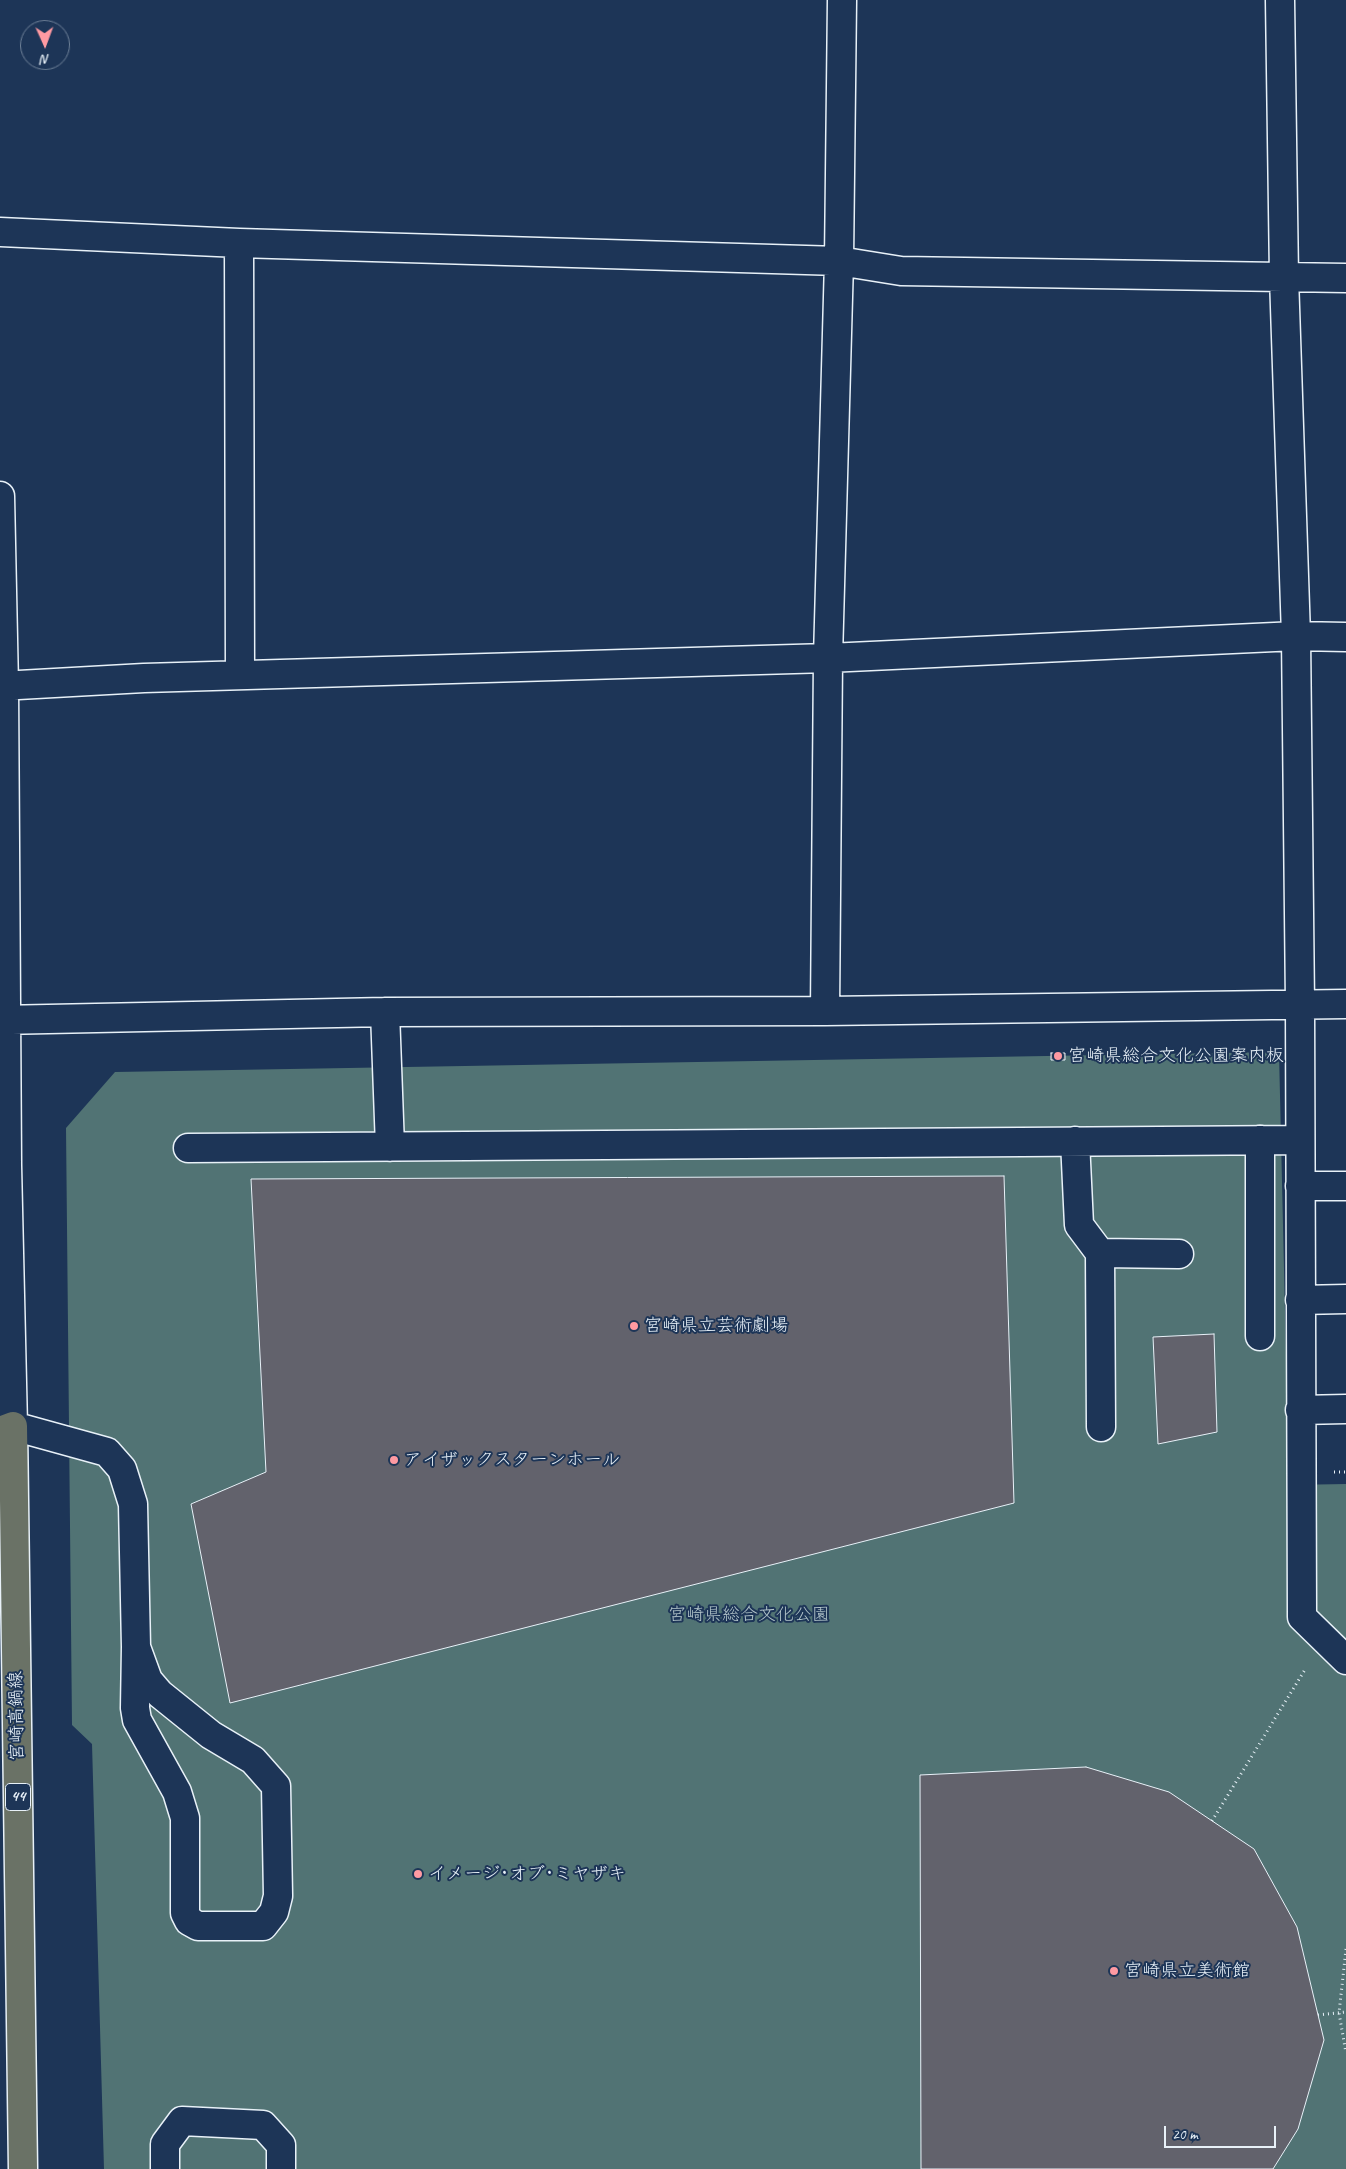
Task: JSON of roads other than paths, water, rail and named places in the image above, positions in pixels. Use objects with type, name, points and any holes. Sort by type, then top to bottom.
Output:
[{"type":"main road","name":"宮崎高鍋線","points":[[6,1428],[23,2169]]},
{"type":"street","points":[[825,1011],[828,658],[839,261],[842,0]]},
{"type":"street","points":[[1280,0],[1284,277],[1296,636],[1300,1005],[1302,1617],[1346,1660]]},
{"type":"street","points":[[0,232],[239,243],[839,261],[902,271],[1346,278]]},
{"type":"street","points":[[239,243],[240,675]]},
{"type":"street","points":[[0,496],[6,1428],[107,1452],[122,1469],[133,1504],[136,1647],[135,1708],[137,1720],[177,1792],[184,1818],[185,1913],[189,1921],[198,1926],[263,1926],[274,1912],[278,1896],[276,1786],[253,1760],[212,1735],[160,1694],[148,1680],[136,1647]]},
{"type":"street","points":[[2,686],[144,678],[828,658],[1296,636],[1346,636]]},
{"type":"street","points":[[2,1020],[385,1012],[825,1011],[1346,1004]]},
{"type":"street","points":[[385,1012],[390,1147]]},
{"type":"street","points":[[1260,1140],[1260,1336]]},
{"type":"street","points":[[188,1148],[1299,1140]]},
{"type":"street","points":[[1075,1141],[1079,1225],[1100,1253],[1101,1427]]},
{"type":"street","points":[[1300,1186],[1346,1186]]},
{"type":"street","points":[[1100,1253],[1179,1254]]},
{"type":"street","points":[[1300,1300],[1346,1299]]},
{"type":"street","points":[[1300,1410],[1346,1409]]},
{"type":"street","points":[[165,2169],[165,2144],[182,2121],[263,2125],[281,2146],[282,2169]]},
{"type":"place","name":"宮崎県総合文化公園案内板","points":[[1058,1056]]},
{"type":"place","name":"宮崎県立芸術劇場","points":[[634,1326]]},
{"type":"place","name":"アイザックスターンホール","points":[[394,1460]]},
{"type":"place","name":"イメージ･オブ･ミヤザキ","points":[[418,1874]]},
{"type":"place","name":"宮崎県立美術館","points":[[1114,1971]]},
{"type":"park label","name":"宮崎県総合文化公園","points":[[749,1615]]}]
